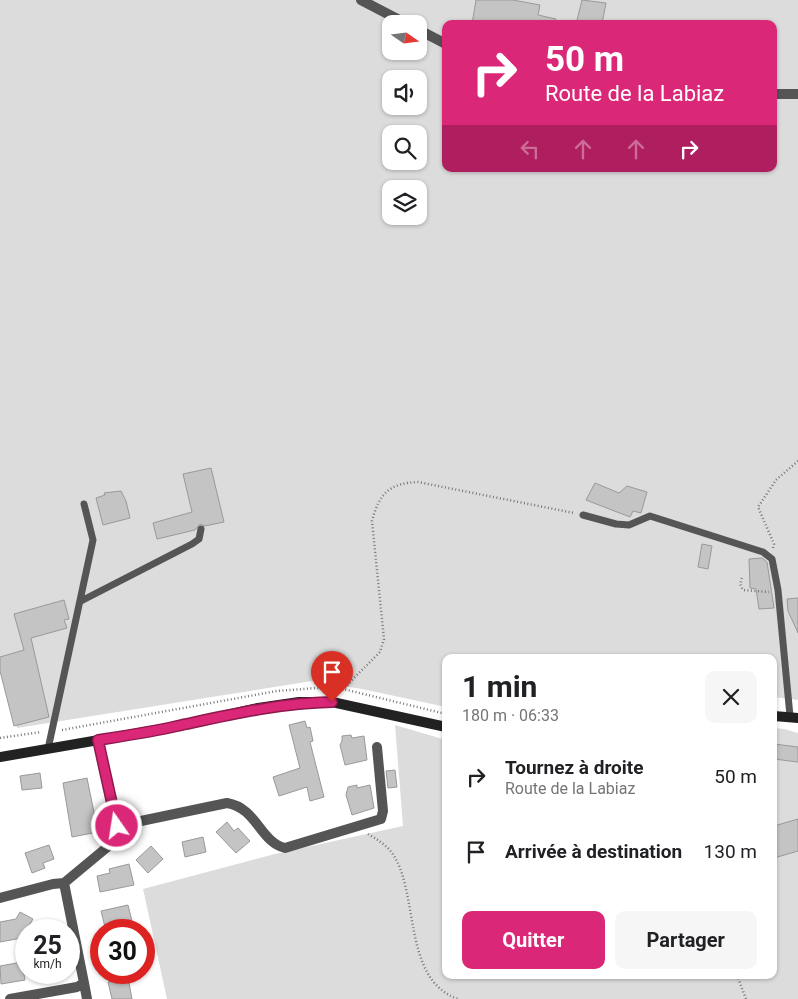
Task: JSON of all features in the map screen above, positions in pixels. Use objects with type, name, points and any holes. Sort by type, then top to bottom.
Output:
[{"type":"main road","points":[[0,756],[174,727],[258,708],[299,702],[332,702],[442,726]]},
{"type":"main road","points":[[777,716],[794,717]]},
{"type":"street","points":[[361,0],[390,15]]},
{"type":"street","points":[[428,35],[442,42]]},
{"type":"street","points":[[777,94],[798,94]]},
{"type":"street","points":[[0,898],[64,883],[116,838],[117,826],[98,740]]},
{"type":"street","points":[[117,826],[228,803],[237,804],[245,809],[273,842],[285,848],[356,827],[381,818],[383,811],[377,747]]},
{"type":"street","points":[[64,883],[87,999]]},
{"type":"street","points":[[10,999],[56,994],[84,983]]},
{"type":"lane","points":[[48,749],[93,540],[84,504]]},
{"type":"lane","points":[[583,515],[616,524],[629,525],[650,516],[763,552],[772,559],[778,590],[794,717]]},
{"type":"lane","points":[[81,601],[192,544],[199,539],[201,529]]},
{"type":"path","points":[[772,559],[774,544],[758,507],[776,480],[798,461]]},
{"type":"path","points":[[332,702],[380,652],[384,639],[372,521],[375,508],[382,496],[392,487],[403,483],[418,482],[583,515]]},
{"type":"path","points":[[742,578],[740,584],[743,590],[765,593],[778,590]]},
{"type":"path","points":[[0,738],[52,731],[258,694]]},
{"type":"path","points":[[356,827],[381,842],[394,857],[403,882],[422,965],[434,982],[450,996],[458,999]]},
{"type":"path","points":[[738,979],[746,999]]},
{"type":"shaded area","points":[[0,0],[798,0],[798,700],[777,697],[777,654],[442,654],[442,706],[362,689],[312,681],[17,728],[0,658]]},
{"type":"shaded area","points":[[395,725],[442,739],[442,979],[777,979],[777,728],[784,729],[798,733],[798,999],[167,999],[155,944],[155,919],[150,919],[143,889],[275,854],[403,826]]},
{"type":"building","points":[[476,0],[513,0],[540,5],[538,15],[556,19],[556,20],[473,20]]},
{"type":"building","points":[[582,0],[606,3],[603,20],[577,20]]},
{"type":"building","points":[[211,468],[224,522],[205,526],[200,524],[195,530],[157,539],[153,523],[192,512],[183,474]]},
{"type":"building","points":[[595,483],[619,493],[627,486],[647,492],[641,513],[633,511],[630,517],[586,500]]},
{"type":"building","points":[[121,491],[126,501],[130,518],[103,525],[96,498],[105,495],[104,493]]},
{"type":"building","points":[[702,544],[712,546],[708,569],[698,567]]},
{"type":"building","points":[[762,558],[767,562],[774,608],[759,609],[756,589],[750,588],[749,559]]},
{"type":"building","points":[[798,598],[798,633],[788,611],[787,599]]},
{"type":"building","points":[[64,600],[69,619],[64,620],[67,628],[31,638],[49,717],[14,726],[0,671],[0,657],[24,650],[14,614]]},
{"type":"building","points":[[305,721],[307,728],[310,727],[313,741],[310,742],[324,797],[310,801],[307,787],[279,796],[273,777],[300,768],[289,725]]},
{"type":"building","points":[[351,735],[352,738],[364,736],[367,760],[345,765],[340,745],[342,736]]},
{"type":"building","points":[[777,744],[798,747],[798,762],[777,759]]},
{"type":"building","points":[[395,770],[397,787],[388,788],[386,771]]},
{"type":"building","points":[[40,773],[42,788],[22,790],[20,776]]},
{"type":"building","points":[[87,778],[98,832],[72,837],[63,783]]},
{"type":"building","points":[[357,785],[357,788],[370,785],[374,808],[352,815],[346,795],[348,787]]},
{"type":"building","points":[[798,819],[798,851],[777,857],[777,825]]},
{"type":"building","points":[[227,822],[234,831],[238,828],[250,841],[236,853],[216,832]]},
{"type":"building","points":[[203,837],[206,852],[185,857],[182,842]]},
{"type":"building","points":[[49,845],[54,859],[43,863],[45,868],[32,873],[25,853]]},
{"type":"building","points":[[151,846],[163,859],[148,873],[136,860]]},
{"type":"building","points":[[129,864],[134,885],[100,892],[97,876],[110,873],[109,869]]},
{"type":"building","points":[[128,905],[132,919],[103,919],[101,911]]},
{"type":"building","points":[[20,912],[33,919],[16,919]]},
{"type":"building","points":[[15,919],[15,939],[0,942],[0,922]]},
{"type":"building","points":[[15,963],[15,982],[1,984],[0,966]]},
{"type":"building","points":[[108,984],[129,984],[132,999],[112,999]]},
{"type":"route","points":[[117,826],[98,740],[174,727],[258,708],[299,702],[332,702]]}]
